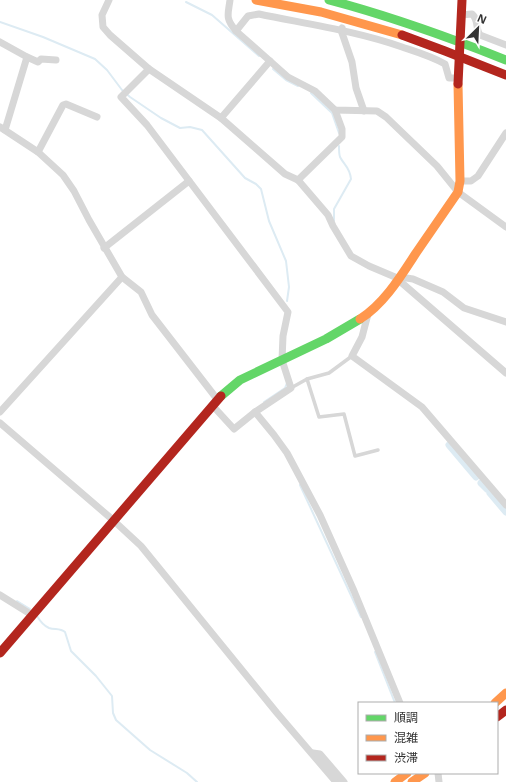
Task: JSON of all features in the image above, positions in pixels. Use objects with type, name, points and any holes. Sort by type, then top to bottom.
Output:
[{"type":"main road","points":[[256,0],[344,18],[399,34],[460,55],[506,75]]},
{"type":"main road","points":[[330,0],[416,26],[506,60]]},
{"type":"main road","points":[[0,654],[215,402],[240,380],[326,339],[368,314],[386,295],[399,278],[458,192],[460,181],[458,78],[462,0]]},
{"type":"main road","points":[[496,702],[506,693]]},
{"type":"main road","points":[[498,716],[506,710]]},
{"type":"main road","points":[[394,782],[406,774]]},
{"type":"main road","points":[[412,782],[424,774]]},
{"type":"street","points":[[109,0],[102,15],[103,28],[149,69],[221,118],[285,174],[298,180],[328,215],[351,256],[369,266],[395,277],[419,281],[443,292],[464,308],[506,322]]},
{"type":"street","points":[[230,0],[228,16],[229,23],[236,31],[288,77],[315,91],[335,110],[342,129],[342,136],[298,180]]},
{"type":"street","points":[[236,31],[248,16],[259,14],[341,30],[372,37],[435,58],[445,64],[449,78],[458,78]]},
{"type":"street","points":[[461,15],[472,14],[476,19],[477,31],[480,35],[506,45]]},
{"type":"street","points":[[344,18],[341,30],[352,62],[356,88],[364,111]]},
{"type":"street","points":[[0,42],[38,62],[41,59],[56,60]]},
{"type":"street","points":[[27,57],[3,129],[38,152],[63,175],[71,186],[104,248],[122,276],[141,292],[152,315],[234,429],[255,412],[291,388],[282,360],[283,336],[288,312],[147,125],[121,97],[149,69]]},
{"type":"street","points":[[221,118],[270,61]]},
{"type":"street","points":[[38,152],[63,105],[66,104],[97,117]]},
{"type":"street","points":[[335,110],[377,111],[386,117],[437,166],[458,192],[506,227]]},
{"type":"street","points":[[460,181],[471,181],[478,176],[506,133]]},
{"type":"street","points":[[104,248],[189,181]]},
{"type":"street","points":[[0,412],[122,276]]},
{"type":"street","points":[[399,278],[506,373]]},
{"type":"street","points":[[368,314],[362,337],[352,356],[422,407],[506,505]]},
{"type":"street","points":[[255,412],[287,453],[320,515],[354,591],[400,702]]},
{"type":"street","points":[[0,423],[141,546],[277,713],[313,753],[336,782]]},
{"type":"street","points":[[0,595],[32,615]]},
{"type":"street","points":[[313,753],[320,754],[344,782]]},
{"type":"lane","points":[[291,388],[308,378],[329,373],[352,356]]},
{"type":"lane","points":[[308,378],[319,417],[344,414],[355,456],[378,450]]},
{"type":"waterway","points":[[186,2],[212,15],[259,56]]},
{"type":"waterway","points":[[0,22],[43,37],[95,59],[107,70],[122,90],[161,118],[180,128],[190,127],[202,130],[245,178],[256,184],[261,189],[269,221],[286,261],[289,287],[287,301]]},
{"type":"waterway","points":[[273,69],[286,80],[298,86]]},
{"type":"waterway","points":[[311,93],[332,113],[339,133]]},
{"type":"waterway","points":[[334,221],[334,209],[351,179],[348,169],[340,157],[339,146]]},
{"type":"waterway","points":[[264,402],[285,388],[287,383]]},
{"type":"waterway","points":[[449,445],[476,477]]},
{"type":"waterway","points":[[481,483],[487,489]]},
{"type":"waterway","points":[[300,485],[361,617]]},
{"type":"waterway","points":[[490,493],[506,512]]},
{"type":"waterway","points":[[17,601],[30,609]]},
{"type":"waterway","points":[[37,616],[47,627],[65,632],[71,651],[96,676],[112,696],[113,713],[116,720],[150,750],[187,773],[197,782]]},
{"type":"waterway","points":[[375,652],[395,702]]},
{"type":"traffic: fast","points":[[329,0],[419,27],[506,60]]},
{"type":"traffic: fast","points":[[221,396],[240,380],[326,339],[360,319]]},
{"type":"traffic: slow","points":[[256,0],[321,12],[402,35]]},
{"type":"traffic: slow","points":[[360,319],[377,306],[391,289],[458,192],[460,181],[458,84]]},
{"type":"traffic: slow","points":[[496,702],[506,693]]},
{"type":"traffic: slow","points":[[395,782],[406,774]]},
{"type":"traffic: slow","points":[[412,782],[424,774]]},
{"type":"traffic: jam","points":[[458,84],[462,0]]},
{"type":"traffic: jam","points":[[402,35],[506,75]]},
{"type":"traffic: jam","points":[[0,653],[221,396]]},
{"type":"traffic: jam","points":[[498,716],[506,710]]}]
